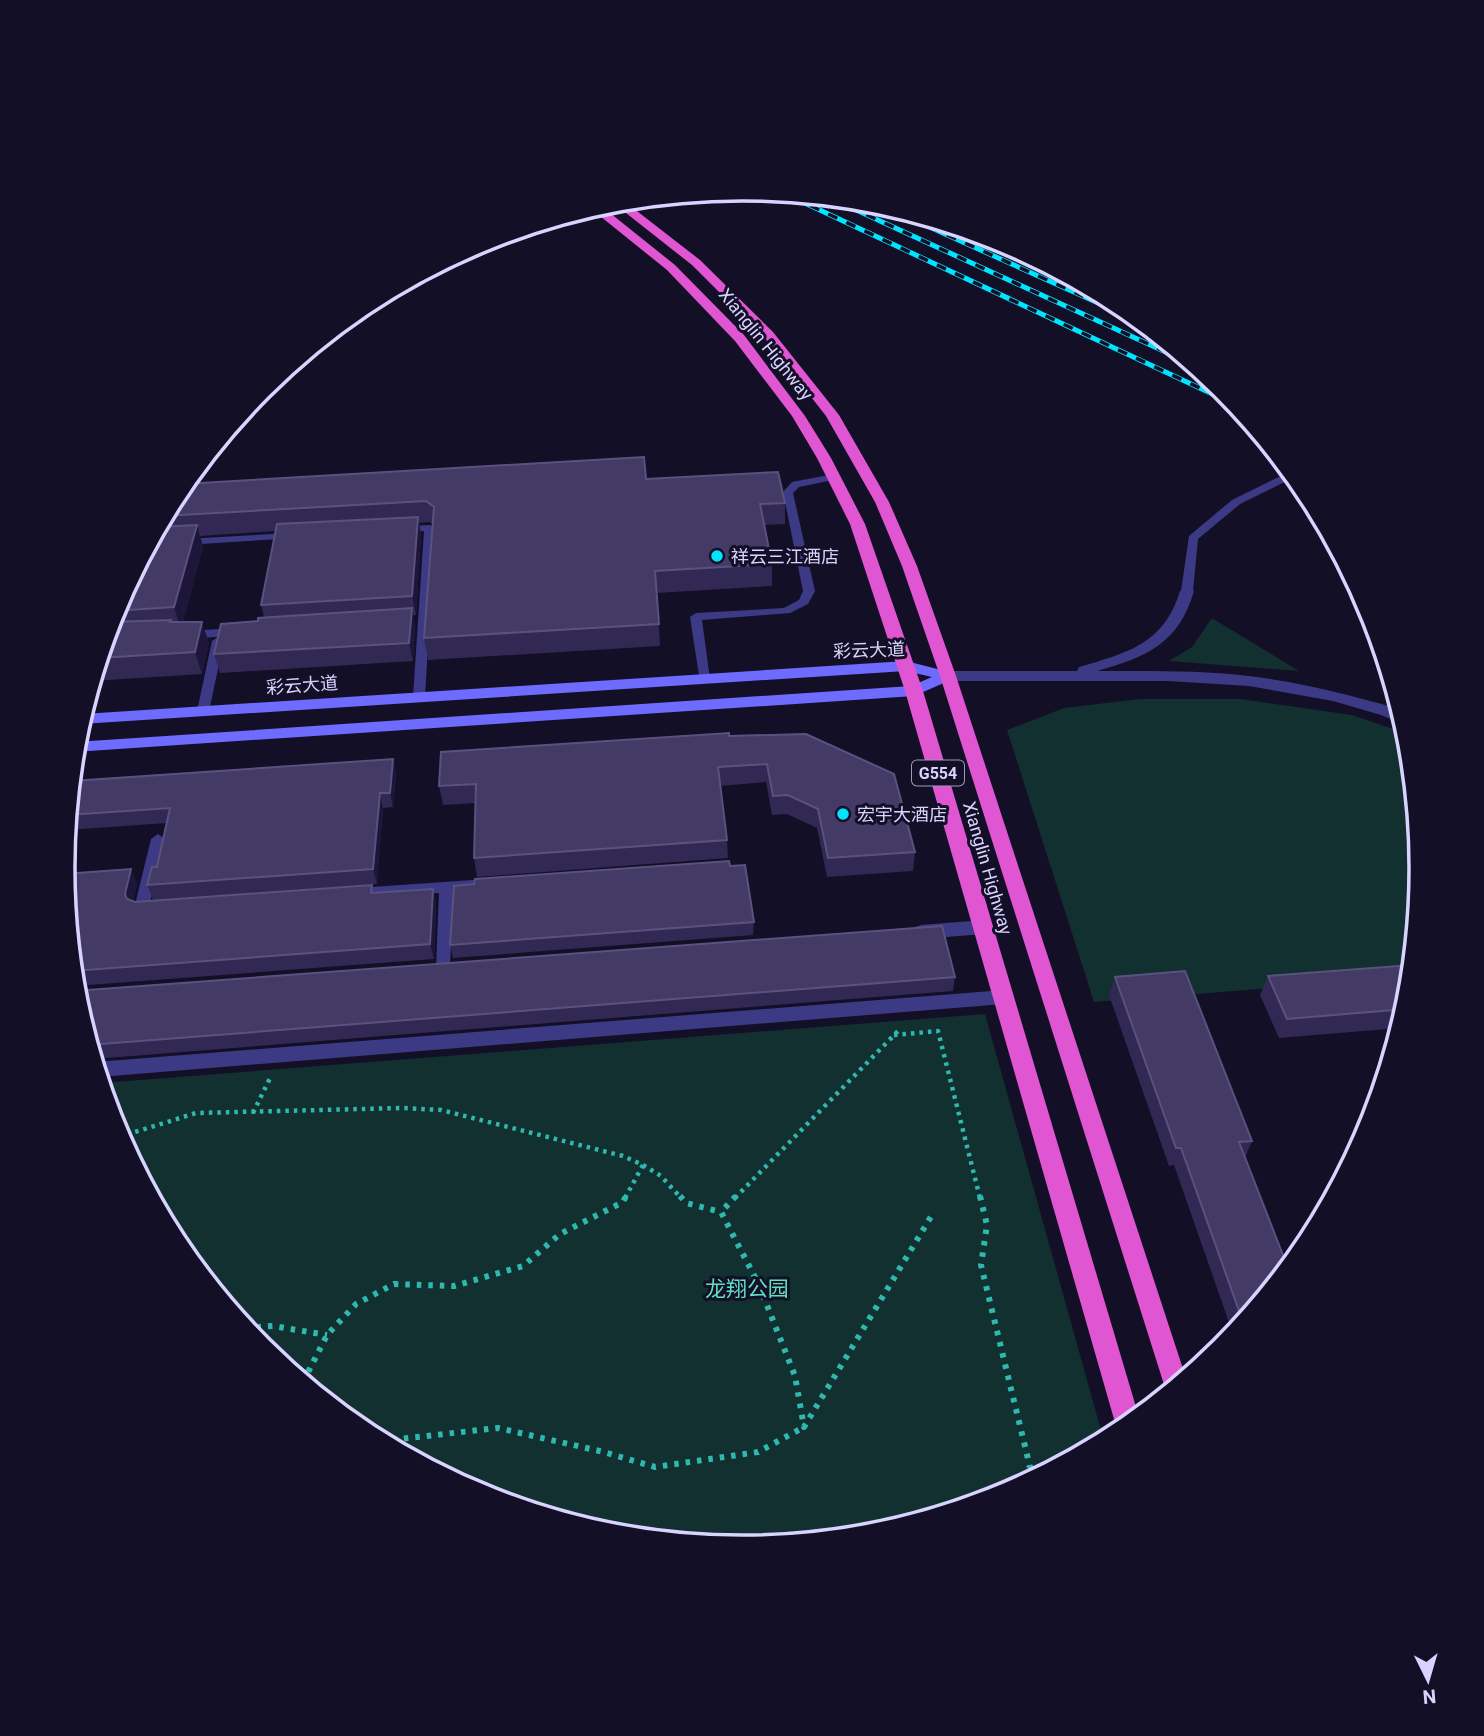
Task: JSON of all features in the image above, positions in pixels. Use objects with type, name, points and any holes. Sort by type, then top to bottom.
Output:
[{"type":"highway","name":"Xianglin Highway","points":[[631,211],[673,242],[729,293],[786,356],[824,407],[881,500],[920,596],[948,676],[1173,1376]]},
{"type":"highway","name":"Xianglin Highway","points":[[606,215],[665,261],[722,319],[775,384],[834,477],[861,534],[914,691],[1125,1413]]},
{"type":"main road","name":"彩云大道","points":[[93,718],[906,666],[948,676]]},
{"type":"main road","points":[[87,746],[914,691],[948,676]]},
{"type":"street","points":[[1051,678],[1123,657],[1164,637],[1180,617],[1187,591]]},
{"type":"street","points":[[948,676],[1168,676],[1249,681],[1334,696],[1390,713]]},
{"type":"street","points":[[901,933],[984,927]]},
{"type":"street","points":[[107,1068],[1004,997]]},
{"type":"lane","points":[[704,679],[696,617],[786,611],[804,602],[809,591],[788,492],[796,484],[834,477]]},
{"type":"lane","points":[[1187,591],[1193,538],[1236,502],[1283,479]]},
{"type":"lane","points":[[390,530],[430,528],[417,621],[419,697]]},
{"type":"lane","points":[[176,542],[310,535]]},
{"type":"lane","points":[[169,636],[247,631]]},
{"type":"lane","points":[[203,711],[220,633]]},
{"type":"lane","points":[[158,839],[141,909],[169,906]]},
{"type":"lane","points":[[335,894],[487,883]]},
{"type":"lane","points":[[443,968],[446,886]]},
{"type":"path","points":[[721,1212],[893,1035],[931,1003]]},
{"type":"path","points":[[893,1035],[939,1031],[987,1226],[981,1265],[1030,1467],[1027,1471]]},
{"type":"path","points":[[253,1113],[282,1054]]},
{"type":"path","points":[[131,1133],[196,1113],[402,1108],[441,1110],[623,1156],[661,1176],[686,1203],[721,1212],[759,1285],[795,1376],[804,1427]]},
{"type":"path","points":[[307,1373],[327,1335],[356,1304],[394,1284],[454,1286],[523,1266],[560,1234],[623,1202],[643,1165]]},
{"type":"path","points":[[399,1439],[498,1428],[604,1452],[655,1467],[758,1452],[804,1427],[932,1215]]},
{"type":"path","points":[[259,1327],[273,1326],[327,1335]]},
{"type":"green space","points":[[1212,618],[1299,671],[1169,661],[1192,647]]},
{"type":"green space","points":[[1140,699],[1241,699],[1352,715],[1394,729],[1403,781],[1409,868],[1399,978],[1094,1002],[1007,730],[1064,708]]},
{"type":"green space","name":"龙翔公园","points":[[985,1014],[1101,1429],[1037,1466],[997,1484],[915,1512],[829,1529],[742,1535],[655,1529],[569,1512],[528,1499],[447,1466],[372,1422],[336,1397],[271,1339],[213,1274],[188,1238],[144,1163],[111,1082]]},
{"type":"building","points":[[644,457],[646,479],[778,472],[785,503],[760,504],[772,564],[655,571],[659,624],[424,638],[434,507],[426,501],[177,515],[198,483]]},
{"type":"building","points":[[418,517],[412,596],[261,605],[277,524]]},
{"type":"building","points":[[197,525],[174,607],[127,610],[144,573],[170,526]]},
{"type":"building","points":[[412,608],[409,643],[214,654],[221,624],[258,621],[258,618]]},
{"type":"building","points":[[123,622],[202,622],[195,652],[110,657]]},
{"type":"building","points":[[729,733],[729,736],[806,734],[894,774],[915,852],[828,858],[818,809],[788,795],[773,796],[767,764],[718,767],[727,840],[474,858],[476,784],[439,786],[441,752]]},
{"type":"building","points":[[393,759],[390,793],[380,793],[373,869],[147,885],[152,867],[157,867],[170,808],[78,814],[81,780]]},
{"type":"building","points":[[729,861],[730,866],[745,865],[754,922],[450,945],[454,886],[474,884],[475,879]]},
{"type":"building","points":[[131,869],[125,894],[127,899],[135,902],[372,885],[371,893],[433,889],[430,944],[83,970],[75,873]]},
{"type":"building","points":[[942,926],[955,977],[99,1044],[87,990]]},
{"type":"building","points":[[1401,966],[1393,1010],[1287,1019],[1268,976]]},
{"type":"building","points":[[1185,971],[1252,1141],[1239,1142],[1283,1256],[1239,1312],[1181,1148],[1176,1148],[1115,977]]},
{"type":"railway","points":[[809,205],[1207,392]]},
{"type":"railway","points":[[861,212],[1161,350]]},
{"type":"railway","points":[[942,232],[1084,296]]},
{"type":"place","name":"祥云三江酒店","points":[[717,556]]},
{"type":"place","name":"宏宇大酒店","points":[[843,814]]}]
